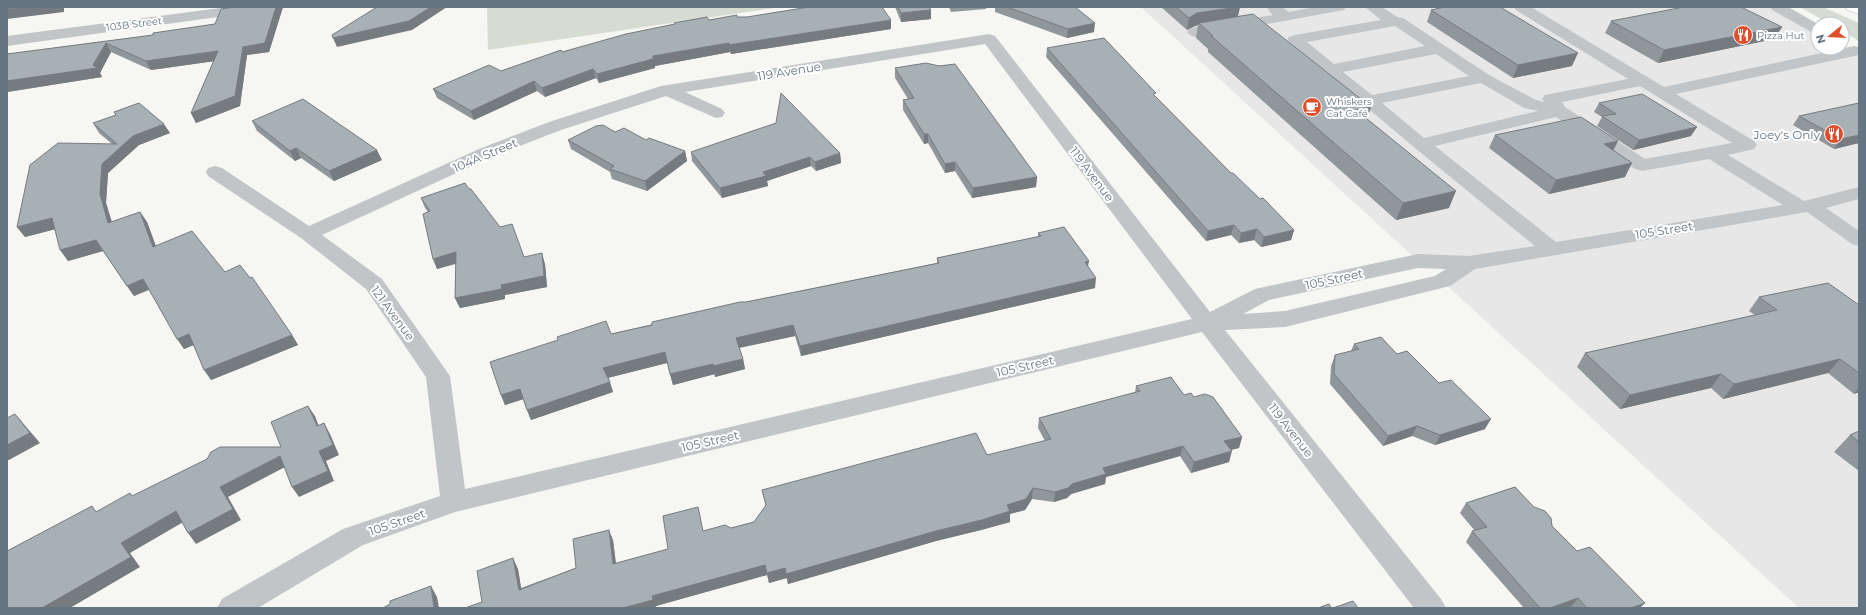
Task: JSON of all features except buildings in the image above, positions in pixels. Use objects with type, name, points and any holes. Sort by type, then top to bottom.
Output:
[{"type":"main road","points":[[1852,7],[1859,10]]},
{"type":"street","name":"103B Street","points":[[7,41],[169,14],[262,7]]},
{"type":"street","points":[[1273,7],[1286,16]]},
{"type":"street","points":[[1195,32],[1339,7]]},
{"type":"street","points":[[1372,7],[1393,22]]},
{"type":"street","points":[[1521,7],[1748,145],[1642,165],[1559,111],[1530,104],[1483,78],[1398,20],[1295,40],[1552,249]]},
{"type":"street","points":[[1777,7],[1810,26]]},
{"type":"street","name":"119 Avenue","points":[[667,90],[989,40],[1206,323],[1431,608]]},
{"type":"street","points":[[1331,69],[1440,48]]},
{"type":"street","points":[[1662,92],[1852,50]]},
{"type":"street","points":[[1369,101],[1483,78]]},
{"type":"street","points":[[1559,111],[1551,99],[1643,81]]},
{"type":"street","points":[[667,90],[716,113]]},
{"type":"street","name":"104A Street","points":[[308,234],[485,153],[555,126],[667,90]]},
{"type":"street","points":[[1422,144],[1559,111]]},
{"type":"street","points":[[1712,153],[1806,207],[1859,240]]},
{"type":"street","name":"121 Avenue","points":[[215,172],[308,234],[374,284],[438,376],[454,502]]},
{"type":"street","name":"105 Street","points":[[1206,323],[1262,294],[1418,261],[1469,263],[1806,207],[1859,193]]},
{"type":"street","name":"105 Street","points":[[232,608],[353,537],[454,502],[1206,323],[1285,319],[1442,281],[1469,263]]},
{"type":"shaded area","points":[[487,7],[781,7],[488,50]]},
{"type":"shaded area","points":[[1141,7],[1777,7],[1810,26],[1810,56],[1850,56],[1850,49],[1859,54],[1859,608],[1799,608],[1442,281],[1468,264],[1418,261]]},
{"type":"shaded area","points":[[1800,7],[1823,7],[1843,16],[1816,16]]},
{"type":"shaded area","points":[[1850,19],[1859,23],[1859,41],[1850,36]]},
{"type":"place","name":"Pizza Hut","points":[[1743,35]]},
{"type":"place","name":"Whiskers Cat Café","points":[[1312,107]]},
{"type":"place","name":"Joey's Only","points":[[1834,134]]}]
